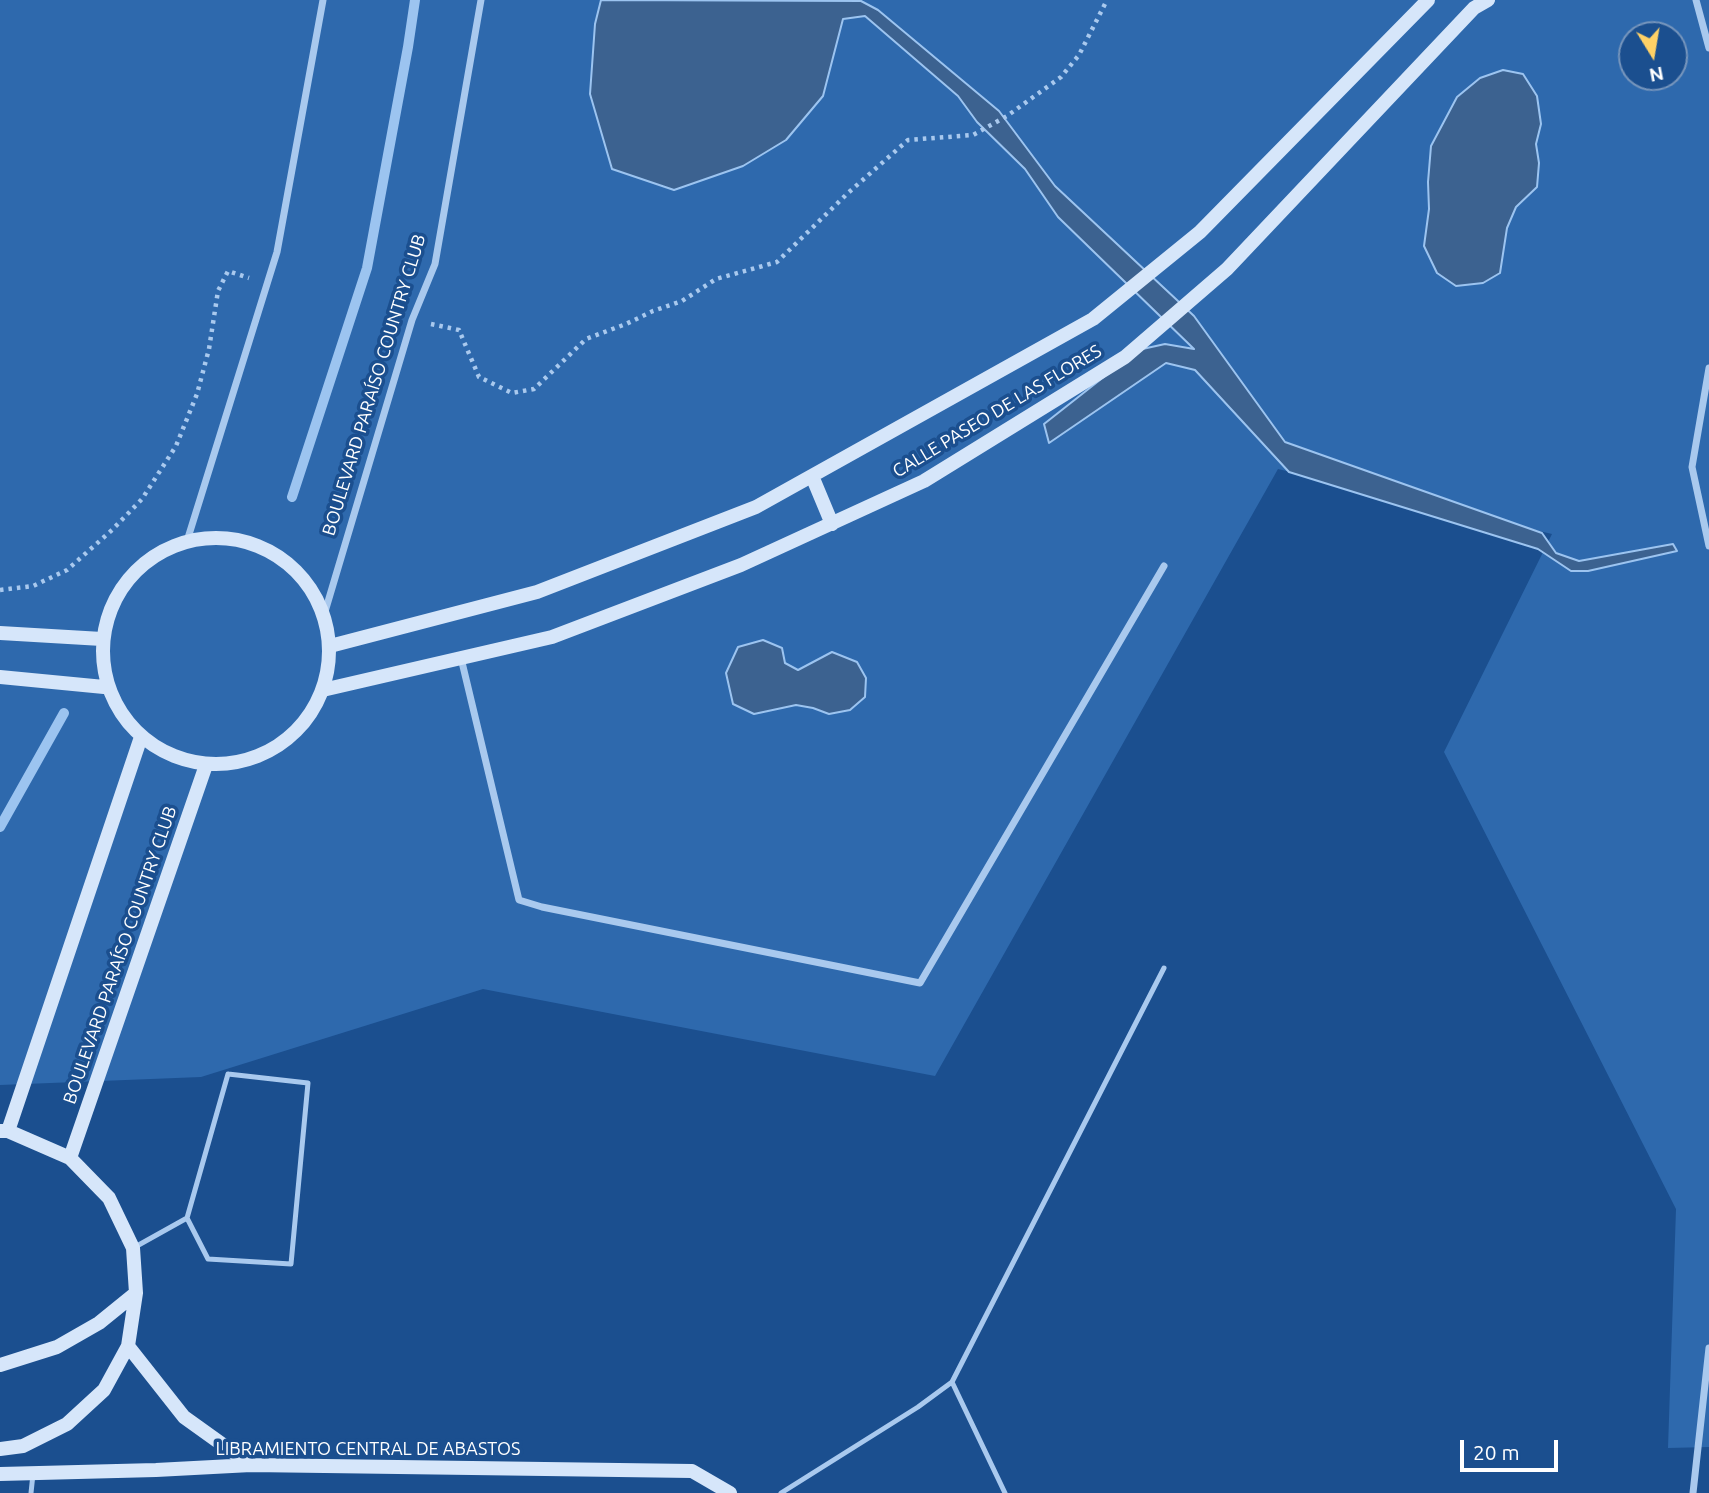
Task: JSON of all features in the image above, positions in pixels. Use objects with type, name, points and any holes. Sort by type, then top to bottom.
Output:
[{"type":"street","points":[[187,541],[277,252],[323,0]]},
{"type":"street","name":"BOULEVARD PARAÍSO COUNTRY CLUB","points":[[324,615],[412,320],[435,264],[481,0]]},
{"type":"street","name":"CALLE PASEO DE LAS FLORES","points":[[330,646],[537,592],[756,507],[1093,319],[1199,232],[1428,0]]},
{"type":"street","name":"CALLE PASEO DE LAS FLORES","points":[[327,688],[552,636],[741,565],[924,481],[1125,357],[1227,269],[1474,8],[1488,0]]},
{"type":"street","points":[[1696,0],[1709,48]]},
{"type":"street","points":[[1709,368],[1692,467],[1709,546]]},
{"type":"street","points":[[812,476],[832,524]]},
{"type":"street","points":[[221,537],[256,544],[286,561],[324,615],[330,646],[327,688],[295,734],[269,752],[238,762],[206,765],[172,756],[141,737],[104,687],[102,639],[111,606],[129,577],[155,555],[187,541],[221,537]]},
{"type":"street","points":[[461,658],[519,900],[542,907],[920,983],[1164,566]]},
{"type":"street","points":[[0,633],[102,639]]},
{"type":"street","points":[[0,677],[104,687]]},
{"type":"street","points":[[0,1449],[23,1446],[67,1424],[104,1390],[128,1346],[136,1293],[133,1248],[109,1198],[70,1158],[4,1131],[141,737]]},
{"type":"street","name":"BOULEVARD PARAÍSO COUNTRY CLUB","points":[[70,1158],[206,765]]},
{"type":"street","points":[[0,1365],[57,1347],[99,1324],[136,1293]]},
{"type":"street","points":[[128,1346],[184,1417],[251,1465]]},
{"type":"street","points":[[1693,1493],[1709,1348]]},
{"type":"street","name":"LIBRAMIENTO CENTRAL DE ABASTOS","points":[[0,1474],[251,1465],[692,1471],[730,1493]]},
{"type":"lane","points":[[781,1493],[918,1407],[952,1382],[1164,968]]},
{"type":"lane","points":[[133,1248],[187,1218],[228,1074],[308,1083],[291,1264],[208,1259],[187,1218]]},
{"type":"lane","points":[[952,1382],[1005,1493]]},
{"type":"lane","points":[[32,1493],[33,1474]]},
{"type":"path","points":[[412,320],[459,330],[479,377],[512,393],[534,389],[586,339],[682,301],[716,279],[777,262],[848,193],[908,141],[973,135],[1007,116],[1061,77],[1079,55],[1107,0]]},
{"type":"path","points":[[0,590],[33,586],[67,570],[142,499],[176,446],[197,394],[209,349],[218,291],[228,271],[266,285]]},
{"type":"shaded area","points":[[0,0],[1709,0],[1709,1447],[1668,1448],[1676,1209],[1444,752],[1552,534],[1278,469],[935,1076],[483,989],[201,1077],[0,1085]]},
{"type":"shaded area","points":[[601,0],[861,1],[878,10],[999,111],[1055,186],[1194,316],[1285,442],[1542,533],[1556,553],[1579,561],[1673,544],[1677,551],[1588,571],[1571,571],[1538,549],[1289,472],[1195,370],[1166,363],[1049,443],[1044,424],[1138,350],[1165,344],[1194,349],[1058,217],[1025,169],[977,122],[958,96],[865,16],[843,19],[823,96],[786,140],[743,166],[674,190],[612,169],[590,94],[595,24]]},
{"type":"shaded area","points":[[1503,70],[1523,74],[1537,96],[1541,124],[1536,144],[1539,163],[1537,187],[1516,207],[1507,228],[1500,273],[1483,283],[1456,286],[1437,273],[1424,246],[1429,209],[1431,146],[1457,97],[1480,78]]},
{"type":"shaded area","points":[[763,640],[782,648],[785,663],[798,670],[832,652],[857,662],[866,678],[865,697],[850,710],[829,714],[796,705],[754,714],[733,704],[726,673],[738,647]]},
{"type":"waterway","points":[[292,497],[367,268],[415,0]]},
{"type":"waterway","points":[[0,827],[64,713]]}]
